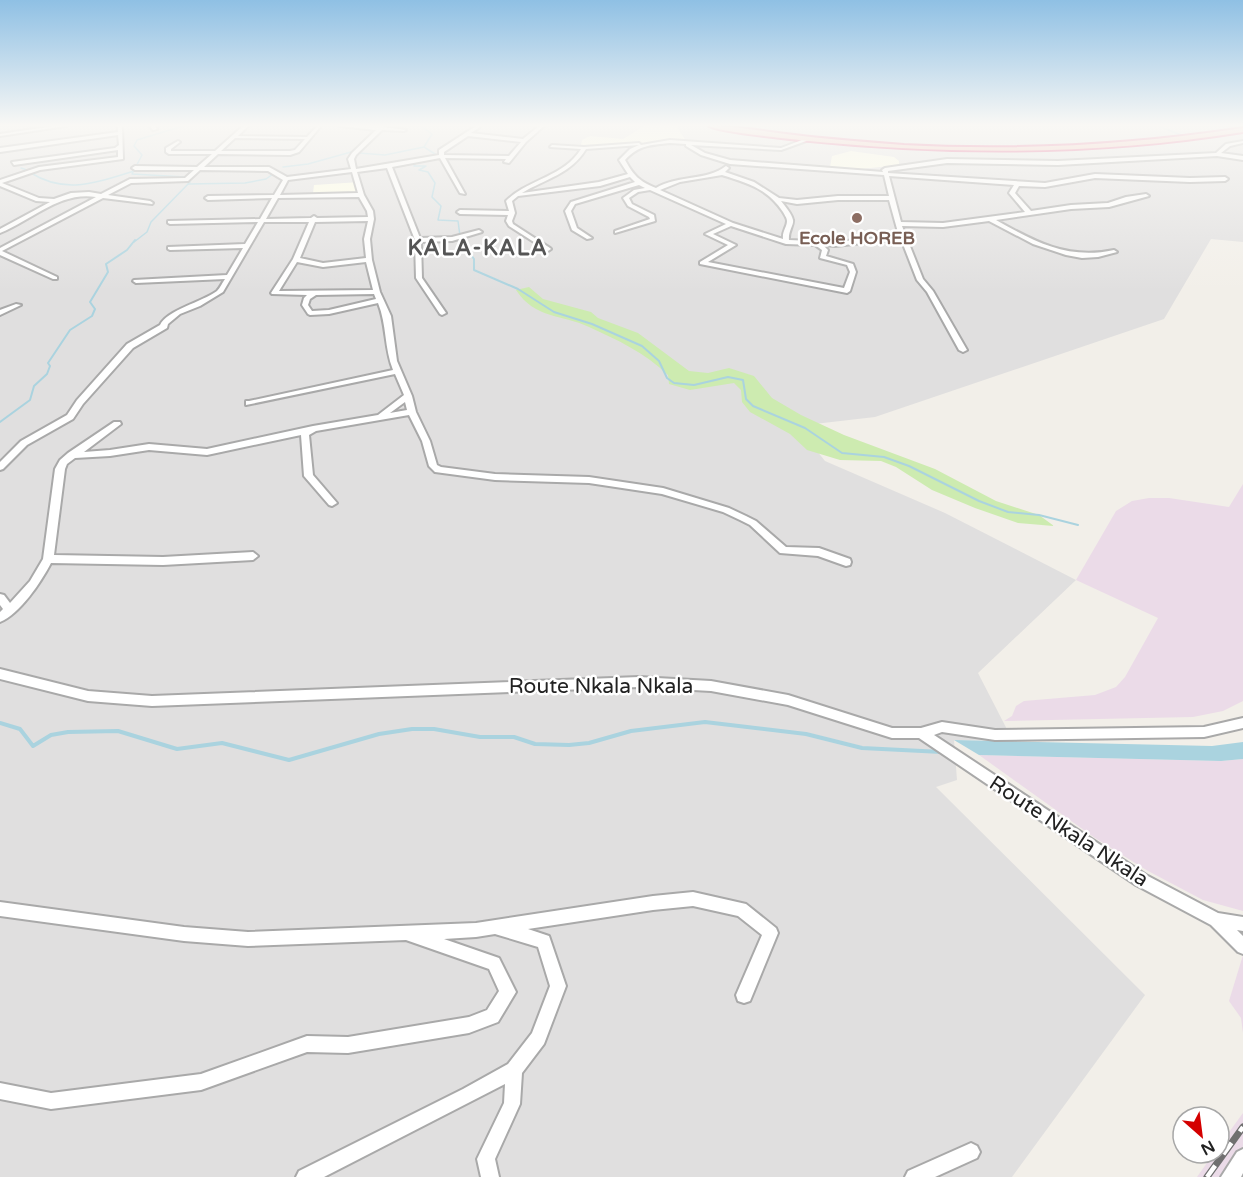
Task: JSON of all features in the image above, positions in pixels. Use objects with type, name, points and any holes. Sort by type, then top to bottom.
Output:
[{"type":"street","points":[[0,251],[131,181]]},
{"type":"street","points":[[0,467],[24,443],[70,417],[80,402],[130,346],[164,326],[164,323],[171,317],[218,294],[263,219],[273,197],[285,181]]},
{"type":"street","points":[[357,181],[361,195],[368,205],[371,219],[366,239],[369,260],[387,316],[390,347],[412,412],[426,441],[433,466],[438,470],[495,477],[590,480],[663,490],[726,510],[743,518],[753,523],[784,550],[819,552],[846,562]]},
{"type":"street","points":[[395,181],[417,240],[419,278],[442,314]]},
{"type":"street","points":[[456,181],[463,193]]},
{"type":"street","points":[[542,181],[508,201],[512,213],[509,221],[511,225],[548,249]]},
{"type":"street","points":[[516,195],[538,194],[612,181]]},
{"type":"street","points":[[637,181],[731,224],[786,242],[817,244],[903,237]]},
{"type":"street","points":[[617,232],[653,220],[652,216],[630,205],[626,198],[636,191],[655,189],[684,181]]},
{"type":"street","points":[[746,181],[777,200],[790,219],[784,232],[786,242]]},
{"type":"street","points":[[887,181],[893,198],[898,224],[920,280],[936,301],[963,350]]},
{"type":"street","points":[[987,181],[1046,185],[1071,181]]},
{"type":"street","points":[[0,183],[31,197],[55,201]]},
{"type":"street","points":[[589,238],[574,229],[568,211],[573,203],[639,183]]},
{"type":"street","points":[[1018,183],[1012,193],[1029,213]]},
{"type":"street","points":[[0,231],[55,201],[71,195],[105,195],[150,203]]},
{"type":"street","points":[[207,198],[361,195]]},
{"type":"street","points":[[898,224],[943,225],[991,220],[1029,213],[1109,205],[1146,196]]},
{"type":"street","points":[[777,200],[797,202],[838,198],[893,198]]},
{"type":"street","points":[[460,212],[512,213]]},
{"type":"street","points":[[170,222],[314,218],[371,219]]},
{"type":"street","points":[[314,218],[296,259],[274,293],[379,296]]},
{"type":"street","points":[[991,220],[1028,240],[1077,257],[1098,257],[1114,252]]},
{"type":"street","points":[[731,224],[708,234],[733,245],[702,263],[847,291],[853,272],[850,264],[822,257],[825,250],[817,244]]},
{"type":"street","points":[[417,240],[452,239],[479,232]]},
{"type":"street","points":[[170,248],[246,246]]},
{"type":"street","points":[[0,251],[55,278]]},
{"type":"street","points":[[296,259],[305,263],[321,264],[369,260]]},
{"type":"street","points":[[136,281],[228,278]]},
{"type":"street","points":[[315,293],[305,302],[306,310],[310,313],[329,312],[379,296]]},
{"type":"street","points":[[0,313],[18,305]]},
{"type":"street","points":[[249,403],[397,371]]},
{"type":"street","points":[[378,417],[408,396]]},
{"type":"street","points":[[71,455],[156,447],[207,452],[412,412]]},
{"type":"street","points":[[0,617],[16,605],[48,559],[60,469],[63,462],[117,423]]},
{"type":"street","points":[[307,431],[304,438],[309,476],[332,503]]},
{"type":"street","points":[[48,559],[163,561],[253,556]]},
{"type":"street","points":[[0,598],[10,609],[0,617]]},
{"type":"street","name":"Route Nkala Nkala","points":[[0,674],[88,696],[152,701],[627,682],[711,686],[788,700],[892,733],[921,733],[1141,880],[1216,920]]},
{"type":"street","points":[[921,733],[942,727],[995,735],[1204,732],[1243,723]]},
{"type":"street","points":[[0,909],[184,934],[248,939],[494,928],[653,903],[693,899],[741,909],[771,933],[744,996]]},
{"type":"street","points":[[1216,920],[1243,924]]},
{"type":"street","points":[[1216,920],[1243,947]]},
{"type":"street","points":[[305,1177],[514,1070],[538,1038],[558,986],[544,941],[494,928]]},
{"type":"street","points":[[0,1091],[51,1101],[201,1082],[307,1044],[348,1045],[469,1025],[492,1016],[508,992],[494,963],[405,933]]},
{"type":"street","points":[[490,1177],[486,1158],[512,1104],[514,1070]]},
{"type":"street","points":[[914,1177],[971,1152]]},
{"type":"street","points":[[1230,1177],[1243,1158]]},
{"type":"shaded area","points":[[0,181],[1243,181],[1243,242],[1211,239],[1164,319],[875,417],[797,426],[825,461],[945,513],[1076,580],[978,673],[1013,741],[954,740],[957,780],[936,787],[1145,995],[1012,1177],[0,1177]]},
{"type":"shaded area","points":[[360,182],[358,193],[313,193],[314,185]]},
{"type":"shaded area","points":[[1243,484],[1243,701],[1223,711],[1193,717],[1004,721],[1012,716],[1016,706],[1024,701],[1095,695],[1116,687],[1125,677],[1158,618],[1076,580],[1116,511],[1132,501],[1149,498],[1169,498],[1229,507]]},
{"type":"shaded area","points":[[979,755],[1221,761],[1243,759],[1243,911],[1203,900],[1148,871],[1095,838]]},
{"type":"shaded area","points":[[1243,955],[1243,1033],[1241,1018],[1229,1001]]},
{"type":"shaded area","points":[[1243,1113],[1243,1177],[1197,1177],[1206,1165],[1231,1165],[1231,1130]]},
{"type":"green space","points":[[529,287],[543,299],[591,312],[598,318],[638,333],[689,371],[708,373],[729,368],[754,376],[772,398],[801,415],[844,435],[935,469],[996,501],[1039,515],[1054,526],[1018,523],[975,508],[932,490],[896,467],[881,461],[840,460],[807,450],[790,434],[750,412],[742,402],[741,390],[734,383],[690,390],[669,384],[668,375],[631,348],[589,327],[531,306],[516,290]]},
{"type":"water","points":[[954,740],[1212,746],[1243,742],[1243,759],[1221,761],[979,755]]},
{"type":"waterway","points":[[47,181],[70,185],[100,181]]},
{"type":"waterway","points":[[188,184],[189,181]]},
{"type":"waterway","points":[[188,184],[256,181]]},
{"type":"waterway","points":[[434,181],[432,197],[441,206],[438,220],[458,221],[460,236]]},
{"type":"waterway","points":[[134,242],[147,232],[151,222],[188,184]]},
{"type":"waterway","points":[[0,422],[30,400],[34,386],[47,374],[50,366],[48,363],[70,330],[92,316],[95,309],[90,302],[108,272],[106,264],[127,250],[135,240]]},
{"type":"waterway","points":[[460,240],[474,259],[474,270],[518,289],[554,312],[592,324],[642,346],[659,361],[667,378],[674,383],[694,385],[728,377],[743,380],[746,399],[753,406],[805,428],[842,453],[884,457],[909,466],[979,501],[1008,512],[1039,515],[1078,525]]},
{"type":"waterway","points":[[0,723],[20,729],[33,746],[51,735],[68,732],[118,731],[177,749],[222,743],[289,760],[379,734],[412,729],[434,729],[480,737],[514,737],[535,744],[569,745],[589,743],[631,731],[705,722],[806,734],[862,748],[942,752]]},
{"type":"railway","points":[[1207,1177],[1243,1127]]},
{"type":"place","name":"Ecole HOREB","points":[[857,218]]},
{"type":"district","name":"KALA-KALA","points":[[478,247]]}]
